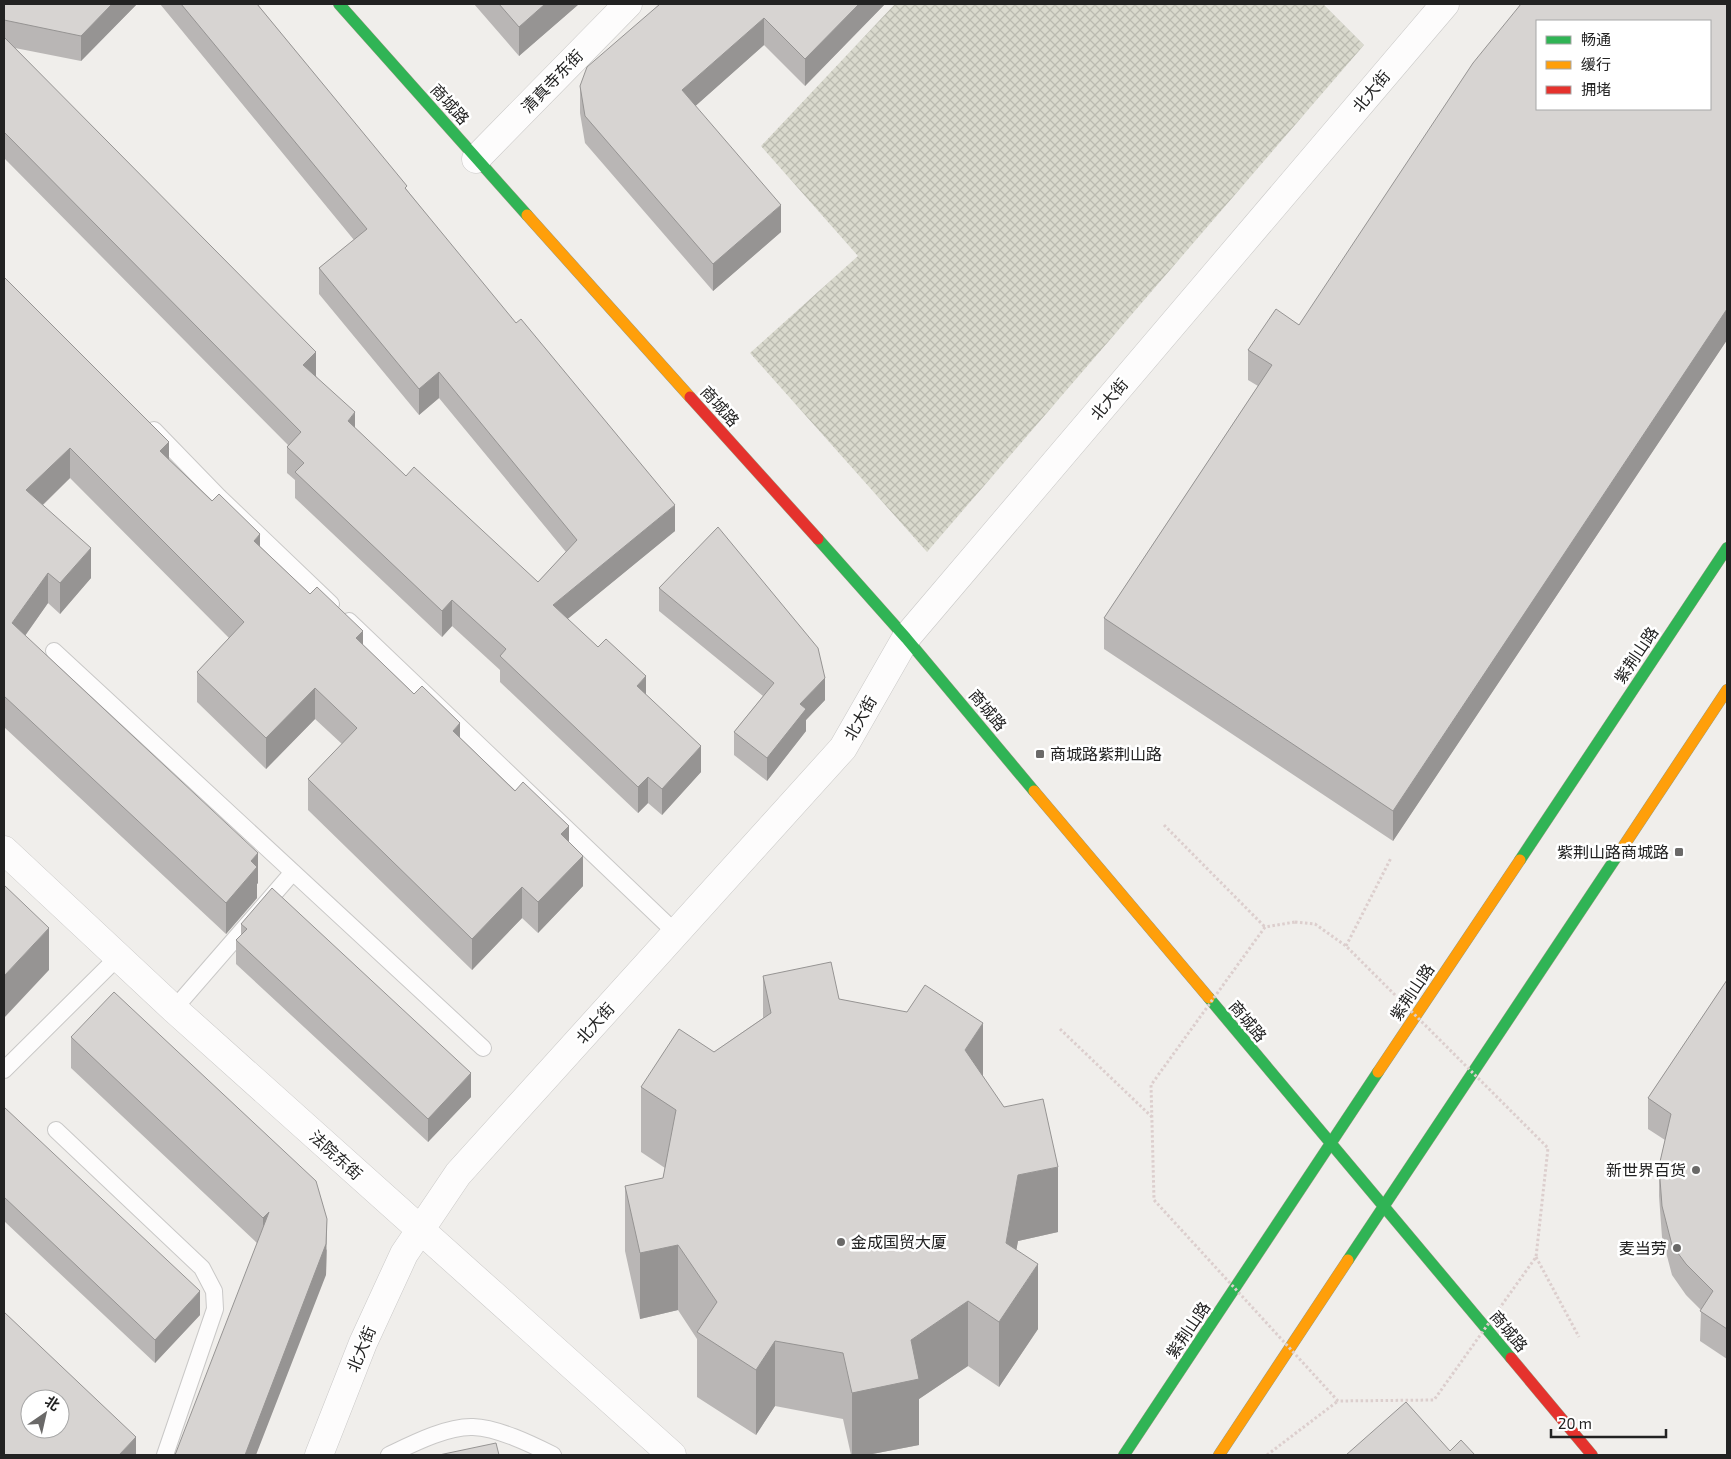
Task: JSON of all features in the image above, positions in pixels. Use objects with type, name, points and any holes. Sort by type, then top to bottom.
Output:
[{"type":"main road","name":"商城路","points":[[339,4],[906,638],[1592,1455]]},
{"type":"main road","name":"紫荆山路","points":[[1124,1455],[1727,548]]},
{"type":"main road","points":[[1219,1455],[1727,690]]},
{"type":"street","name":"清真寺东街","points":[[476,159],[628,4]]},
{"type":"street","name":"北大街","points":[[319,1455],[363,1343],[404,1254],[458,1174],[843,748],[906,638],[1445,4]]},
{"type":"street","name":"法院东街","points":[[4,850],[117,958],[672,1455]]},
{"type":"lane","points":[[143,419],[219,497],[676,933]]},
{"type":"lane","points":[[54,651],[483,1048]]},
{"type":"lane","points":[[174,1009],[293,872]]},
{"type":"lane","points":[[4,1070],[117,958]]},
{"type":"lane","points":[[56,1130],[202,1268],[214,1291],[215,1309],[165,1455]]},
{"type":"lane","points":[[389,1455],[428,1436],[473,1427],[518,1438],[553,1455]]},
{"type":"path","points":[[1164,825],[1265,927]]},
{"type":"path","points":[[1346,946],[1391,858]]},
{"type":"path","points":[[1266,1455],[1338,1401],[1434,1400],[1536,1257],[1548,1148],[1346,946],[1315,924],[1295,922],[1265,927],[1151,1085],[1154,1200],[1338,1401]]},
{"type":"path","points":[[1060,1029],[1152,1117]]},
{"type":"path","points":[[1536,1257],[1579,1337]]},
{"type":"shaded area","points":[[895,4],[1323,4],[1364,45],[927,552],[750,353],[858,256],[761,146]]},
{"type":"building","points":[[4,4],[112,4],[81,36],[4,20]]},
{"type":"building","points":[[181,4],[257,4],[407,186],[405,188],[516,323],[521,319],[675,505],[553,605],[598,647],[606,639],[646,676],[637,686],[701,746],[662,789],[648,777],[638,787],[500,656],[506,649],[452,600],[442,611],[295,472],[304,463],[287,447],[301,432],[4,132],[4,37],[316,352],[303,365],[355,412],[348,421],[406,476],[414,467],[538,582],[577,540],[439,372],[419,389],[319,268],[367,229]]},
{"type":"building","points":[[499,4],[545,4],[519,27]]},
{"type":"building","points":[[660,4],[859,4],[805,59],[764,18],[682,90],[781,205],[713,264],[585,116],[580,86],[587,67]]},
{"type":"building","points":[[1521,4],[1727,4],[1727,309],[1393,811],[1104,618],[1272,365],[1248,350],[1276,309],[1299,325],[1473,63]]},
{"type":"building","points":[[4,277],[169,442],[160,451],[212,501],[219,494],[260,534],[254,541],[310,594],[317,587],[363,631],[356,638],[414,694],[422,686],[460,723],[453,731],[515,791],[523,782],[569,826],[561,834],[583,856],[538,902],[522,887],[472,939],[308,779],[357,728],[315,688],[266,738],[197,672],[244,622],[70,448],[26,490],[91,548],[60,583],[48,573],[12,623],[258,853],[251,861],[257,867],[226,903],[4,696]]},
{"type":"building","points":[[718,527],[818,648],[825,678],[800,704],[806,709],[767,758],[734,732],[774,683],[659,588]]},
{"type":"building","points":[[4,885],[49,928],[4,976]]},
{"type":"building","points":[[272,888],[471,1073],[428,1119],[236,940],[247,929],[241,924]]},
{"type":"building","name":"金成国贸大厦","points":[[831,962],[839,999],[907,1012],[925,985],[983,1023],[965,1050],[1004,1107],[1043,1099],[1058,1167],[1018,1175],[1006,1243],[1038,1264],[999,1322],[968,1301],[911,1340],[919,1379],[852,1393],[843,1353],[775,1341],[756,1370],[697,1332],[717,1302],[678,1245],[640,1253],[625,1186],[663,1178],[676,1110],[641,1087],[679,1029],[714,1052],[771,1013],[763,976]]},
{"type":"building","name":"新世界百货","points":[[1727,980],[1727,1329],[1700,1311],[1713,1291],[1686,1264],[1672,1245],[1662,1206],[1659,1166],[1671,1114],[1648,1098]]},
{"type":"building","points":[[114,992],[316,1181],[327,1219],[326,1244],[245,1455],[175,1455],[269,1212],[263,1218],[71,1037]]},
{"type":"building","points":[[4,1107],[200,1291],[155,1340],[4,1197]]},
{"type":"building","points":[[4,1312],[136,1437],[119,1455],[4,1455]]},
{"type":"building","points":[[1406,1402],[1450,1451],[1461,1440],[1475,1455],[1346,1455]]},
{"type":"building","points":[[496,1443],[499,1455],[439,1455]]},
{"type":"traffic: fast","points":[[339,4],[527,215]]},
{"type":"traffic: fast","points":[[818,539],[906,638],[1034,791]]},
{"type":"traffic: fast","points":[[1520,860],[1727,548]]},
{"type":"traffic: fast","points":[[1348,1260],[1619,853]]},
{"type":"traffic: fast","points":[[1209,998],[1511,1358]]},
{"type":"traffic: fast","points":[[1124,1455],[1378,1072]]},
{"type":"traffic: slow","points":[[527,215],[690,397]]},
{"type":"traffic: slow","points":[[1619,853],[1727,690]]},
{"type":"traffic: slow","points":[[1034,791],[1209,998]]},
{"type":"traffic: slow","points":[[1378,1072],[1520,860]]},
{"type":"traffic: slow","points":[[1219,1455],[1348,1260]]},
{"type":"traffic: jam","points":[[690,397],[818,539]]},
{"type":"traffic: jam","points":[[1511,1358],[1592,1455]]},
{"type":"place","name":"商城路紫荆山路","points":[[1040,754]]},
{"type":"place","name":"紫荆山路商城路","points":[[1679,852]]},
{"type":"place","name":"新世界百货","points":[[1696,1170]]},
{"type":"place","name":"金成国贸大厦","points":[[841,1242]]},
{"type":"place","name":"麦当劳","points":[[1677,1248]]}]
